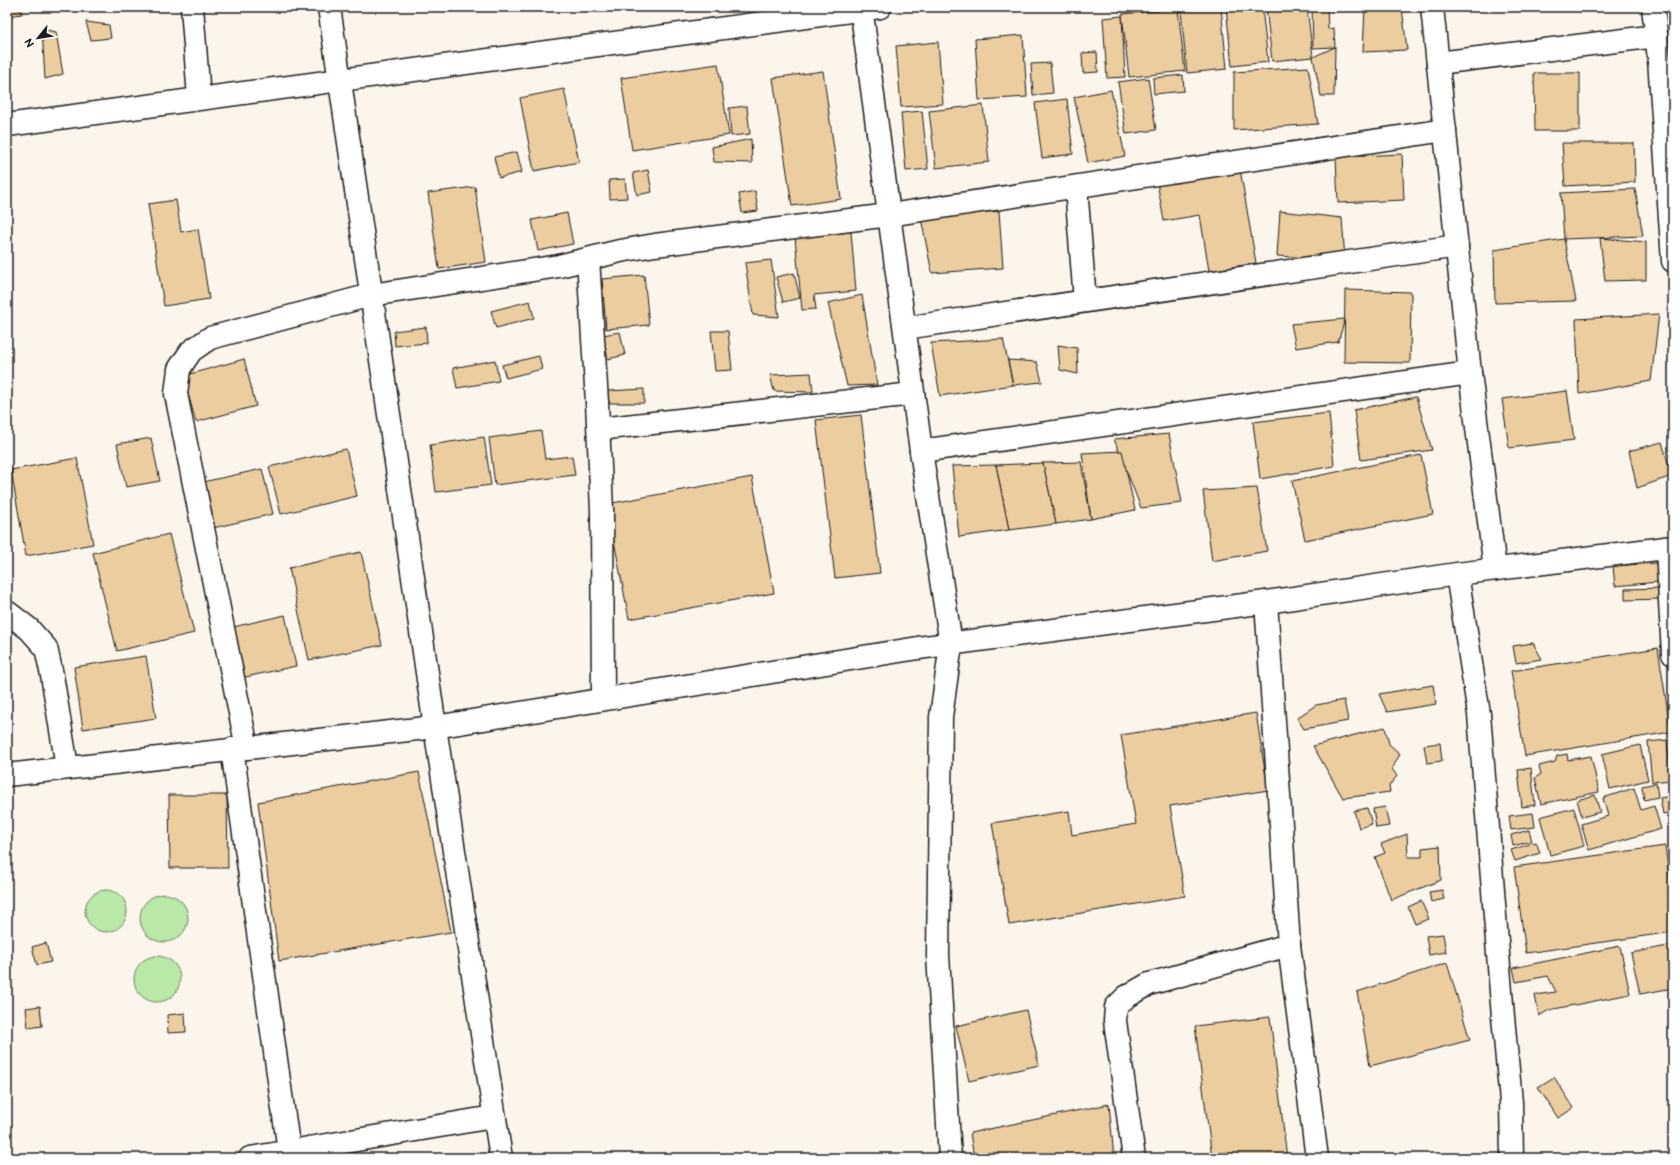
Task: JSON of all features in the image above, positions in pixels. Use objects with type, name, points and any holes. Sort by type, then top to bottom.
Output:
[{"type":"street","points":[[192,7],[200,98]]},
{"type":"street","points":[[329,7],[493,1117],[501,1158]]},
{"type":"street","points":[[1432,7],[1470,373],[1495,569]]},
{"type":"street","points":[[1653,7],[1657,36],[1666,58],[1673,261]]},
{"type":"street","points":[[7,125],[867,8],[889,215],[921,450],[951,644],[941,717],[938,955],[950,1158]]},
{"type":"street","points":[[1438,63],[1657,36]]},
{"type":"street","points":[[289,1151],[240,748],[176,394],[179,369],[191,351],[210,338],[371,294],[559,266],[654,245],[889,215],[1445,130]]},
{"type":"street","points":[[1076,186],[1084,301]]},
{"type":"street","points":[[905,328],[1457,246]]},
{"type":"street","points":[[588,259],[599,430],[602,510],[603,699]]},
{"type":"street","points":[[921,450],[1470,373]]},
{"type":"street","points":[[599,430],[913,394]]},
{"type":"street","points":[[7,775],[435,726],[951,644],[1266,602],[1457,574],[1670,548],[1673,654]]},
{"type":"street","points":[[1457,574],[1478,714],[1502,1017],[1511,1102],[1512,1158]]},
{"type":"street","points":[[1266,602],[1289,945],[1318,1158]]},
{"type":"street","points":[[7,612],[29,629],[46,648],[52,675],[67,767]]},
{"type":"street","points":[[1134,1158],[1115,1021],[1116,1007],[1126,997],[1149,984],[1289,945]]},
{"type":"street","points":[[250,1158],[493,1117]]},
{"type":"green space","points":[[106,890],[121,896],[127,911],[121,926],[106,932],[91,926],[85,911],[91,896]]},
{"type":"green space","points":[[164,894],[173,896],[181,901],[186,909],[188,918],[186,927],[181,935],[173,940],[164,942],[155,940],[147,935],[142,927],[140,918],[142,909],[147,901],[155,896]]},
{"type":"green space","points":[[162,956],[174,962],[179,970],[179,988],[174,996],[166,1001],[152,1002],[140,996],[135,988],[134,974],[140,962],[148,957]]},
{"type":"building","points":[[7,7],[20,7],[22,14],[7,16]]},
{"type":"building","points":[[40,7],[66,7],[41,11]]},
{"type":"building","points":[[1221,7],[1227,69],[1187,73],[1181,11]]},
{"type":"building","points":[[1226,7],[1262,7],[1268,62],[1232,66]]},
{"type":"building","points":[[1266,7],[1307,7],[1313,57],[1272,61]]},
{"type":"building","points":[[1312,7],[1327,7],[1328,29],[1334,28],[1335,47],[1313,48]]},
{"type":"building","points":[[1365,7],[1402,7],[1407,50],[1363,52]]},
{"type":"building","points":[[1178,9],[1185,71],[1129,77],[1122,14]]},
{"type":"building","points":[[1122,16],[1125,77],[1107,78],[1103,18]]},
{"type":"building","points":[[86,22],[109,25],[111,38],[91,40]]},
{"type":"building","points":[[42,29],[56,32],[63,74],[45,79]]},
{"type":"building","points":[[1023,35],[1027,97],[979,100],[975,39]]},
{"type":"building","points":[[938,42],[943,104],[901,107],[896,46]]},
{"type":"building","points":[[1335,47],[1334,96],[1321,96],[1313,57]]},
{"type":"building","points":[[1097,52],[1098,72],[1083,73],[1082,53]]},
{"type":"building","points":[[1050,63],[1053,93],[1033,95],[1031,64]]},
{"type":"building","points":[[718,64],[729,135],[632,150],[621,78]]},
{"type":"building","points":[[1308,67],[1318,124],[1234,130],[1234,72]]},
{"type":"building","points":[[823,71],[841,199],[792,206],[773,78]]},
{"type":"building","points":[[1534,73],[1580,73],[1580,131],[1535,131]]},
{"type":"building","points":[[1183,75],[1184,91],[1154,94],[1153,78]]},
{"type":"building","points":[[1148,78],[1156,130],[1126,134],[1118,82]]},
{"type":"building","points":[[564,89],[579,162],[534,171],[520,98]]},
{"type":"building","points":[[1111,90],[1125,156],[1088,163],[1074,97]]},
{"type":"building","points":[[1067,99],[1073,154],[1042,158],[1035,103]]},
{"type":"building","points":[[983,105],[989,162],[936,168],[929,111]]},
{"type":"building","points":[[747,106],[750,134],[731,136],[729,108]]},
{"type":"building","points":[[922,111],[928,169],[906,171],[901,113]]},
{"type":"building","points":[[751,139],[752,163],[714,162],[712,147]]},
{"type":"building","points":[[1562,143],[1634,143],[1635,182],[1565,186]]},
{"type":"building","points":[[517,152],[522,172],[499,178],[494,157]]},
{"type":"building","points":[[1402,154],[1404,200],[1338,203],[1336,157]]},
{"type":"building","points":[[1240,169],[1256,263],[1209,271],[1200,215],[1164,221],[1157,182]]},
{"type":"building","points":[[648,170],[652,192],[637,195],[633,173]]},
{"type":"building","points":[[625,179],[627,198],[610,199],[609,180]]},
{"type":"building","points":[[475,187],[486,262],[439,269],[428,193]]},
{"type":"building","points":[[1635,189],[1643,236],[1564,239],[1561,193]]},
{"type":"building","points":[[755,191],[758,211],[742,213],[739,194]]},
{"type":"building","points":[[176,200],[181,232],[198,229],[209,299],[164,306],[148,204]]},
{"type":"building","points":[[999,211],[1003,268],[932,273],[921,218]]},
{"type":"building","points":[[1280,211],[1342,218],[1345,260],[1277,256]]},
{"type":"building","points":[[567,213],[573,244],[538,251],[532,220]]},
{"type":"building","points":[[851,232],[856,291],[814,295],[816,309],[802,310],[795,237]]},
{"type":"building","points":[[1600,238],[1646,242],[1646,280],[1605,281]]},
{"type":"building","points":[[1564,239],[1576,301],[1495,303],[1494,250]]},
{"type":"building","points":[[771,260],[779,317],[753,315],[745,263]]},
{"type":"building","points":[[794,273],[800,298],[783,302],[776,277]]},
{"type":"building","points":[[644,275],[649,325],[606,329],[602,279]]},
{"type":"building","points":[[1345,290],[1411,292],[1410,363],[1344,362]]},
{"type":"building","points":[[862,295],[877,385],[847,386],[828,303]]},
{"type":"building","points":[[530,301],[534,318],[496,328],[491,311]]},
{"type":"building","points":[[1659,314],[1651,381],[1579,394],[1576,319]]},
{"type":"building","points":[[1345,319],[1338,342],[1296,348],[1291,324]]},
{"type":"building","points":[[426,327],[427,343],[395,346],[394,331]]},
{"type":"building","points":[[711,331],[728,331],[732,370],[715,371]]},
{"type":"building","points":[[620,332],[625,355],[608,359],[603,335]]},
{"type":"building","points":[[1003,339],[1013,385],[940,396],[931,343]]},
{"type":"building","points":[[1058,345],[1077,348],[1078,374],[1060,370]]},
{"type":"building","points":[[539,356],[542,369],[506,378],[502,365]]},
{"type":"building","points":[[244,359],[256,406],[196,422],[183,376]]},
{"type":"building","points":[[495,360],[499,381],[457,388],[453,368]]},
{"type":"building","points":[[1008,360],[1037,362],[1042,382],[1013,385]]},
{"type":"building","points":[[811,373],[813,392],[774,391],[770,375]]},
{"type":"building","points":[[644,389],[644,403],[609,403],[607,391]]},
{"type":"building","points":[[1567,391],[1574,440],[1509,448],[1502,399]]},
{"type":"building","points":[[1416,397],[1432,450],[1361,460],[1354,410]]},
{"type":"building","points":[[1329,413],[1334,466],[1260,479],[1253,422]]},
{"type":"building","points":[[861,415],[880,573],[835,578],[816,420]]},
{"type":"building","points":[[541,431],[545,459],[572,456],[575,475],[495,485],[489,438]]},
{"type":"building","points":[[1169,434],[1182,503],[1141,508],[1114,439]]},
{"type":"building","points":[[484,437],[491,485],[436,492],[430,445]]},
{"type":"building","points":[[151,438],[160,481],[126,487],[117,444]]},
{"type":"building","points":[[1662,442],[1672,476],[1637,488],[1629,451]]},
{"type":"building","points":[[346,449],[357,496],[281,514],[269,467]]},
{"type":"building","points":[[1122,451],[1135,510],[1091,519],[1082,453]]},
{"type":"building","points":[[1421,455],[1433,514],[1305,540],[1292,481]]},
{"type":"building","points":[[77,458],[93,544],[26,556],[11,470]]},
{"type":"building","points":[[1081,462],[1091,519],[1056,524],[1043,463]]},
{"type":"building","points":[[1043,463],[1056,524],[1009,530],[996,465]]},
{"type":"building","points":[[996,465],[1009,530],[959,537],[952,466]]},
{"type":"building","points":[[262,469],[273,514],[213,528],[203,482]]},
{"type":"building","points":[[752,477],[774,593],[629,619],[607,504]]},
{"type":"building","points":[[1257,488],[1267,551],[1212,561],[1203,491]]},
{"type":"building","points":[[169,534],[194,633],[117,651],[93,553]]},
{"type":"building","points":[[361,552],[382,645],[309,660],[289,568]]},
{"type":"building","points":[[1656,563],[1658,582],[1615,586],[1613,566]]},
{"type":"building","points":[[1664,588],[1664,599],[1625,600],[1625,589]]},
{"type":"building","points":[[285,615],[296,666],[241,678],[229,628]]},
{"type":"building","points":[[1533,643],[1542,659],[1516,663],[1513,646]]},
{"type":"building","points":[[1658,648],[1671,732],[1525,756],[1511,671]]},
{"type":"building","points":[[146,656],[156,718],[83,729],[74,667]]},
{"type":"building","points":[[1433,685],[1436,704],[1387,712],[1379,694]]},
{"type":"building","points":[[1344,700],[1348,721],[1304,729],[1297,718],[1316,705]]},
{"type":"building","points":[[1256,713],[1268,790],[1170,806],[1185,896],[1009,925],[992,823],[1069,811],[1072,835],[1136,824],[1121,735]]},
{"type":"building","points":[[1385,727],[1389,744],[1400,754],[1392,769],[1397,776],[1389,786],[1390,792],[1343,798],[1313,746]]},
{"type":"building","points":[[1667,740],[1671,780],[1652,782],[1648,742]]},
{"type":"building","points":[[1440,743],[1442,761],[1427,763],[1424,745]]},
{"type":"building","points":[[1640,745],[1648,780],[1610,789],[1602,754]]},
{"type":"building","points":[[1567,754],[1568,760],[1591,756],[1599,792],[1541,804],[1535,778],[1541,774],[1539,766],[1555,762],[1557,756]]},
{"type":"building","points":[[1531,768],[1535,805],[1522,807],[1518,770]]},
{"type":"building","points":[[419,772],[451,932],[279,961],[258,802]]},
{"type":"building","points":[[1656,783],[1658,797],[1644,800],[1642,786]]},
{"type":"building","points":[[1634,788],[1641,810],[1654,806],[1661,829],[1589,850],[1581,824],[1608,816],[1603,798]]},
{"type":"building","points":[[169,795],[227,795],[228,868],[170,868]]},
{"type":"building","points":[[1595,795],[1600,812],[1582,817],[1577,800]]},
{"type":"building","points":[[1672,796],[1673,812],[1663,814],[1660,798]]},
{"type":"building","points":[[1385,807],[1389,826],[1376,828],[1373,809]]},
{"type":"building","points":[[1367,808],[1372,824],[1359,828],[1354,811]]},
{"type":"building","points":[[1574,808],[1584,846],[1550,855],[1540,817]]},
{"type":"building","points":[[1533,813],[1535,827],[1511,830],[1509,816]]},
{"type":"building","points":[[1529,830],[1532,841],[1513,846],[1511,835]]},
{"type":"building","points":[[1407,834],[1408,857],[1422,857],[1422,848],[1440,846],[1441,880],[1391,900],[1375,857],[1385,853],[1381,844]]},
{"type":"building","points":[[1536,842],[1540,853],[1515,861],[1511,850]]},
{"type":"building","points":[[1665,846],[1673,902],[1673,932],[1526,953],[1514,867]]},
{"type":"building","points":[[1442,890],[1444,899],[1431,902],[1429,892]]},
{"type":"building","points":[[1421,901],[1429,919],[1415,924],[1408,907]]},
{"type":"building","points":[[1443,934],[1446,952],[1429,955],[1426,936]]},
{"type":"building","points":[[46,943],[51,962],[37,965],[32,947]]},
{"type":"building","points":[[1673,945],[1673,988],[1640,994],[1631,953]]},
{"type":"building","points":[[1620,946],[1630,994],[1549,1010],[1539,1016],[1535,995],[1556,992],[1548,976],[1516,982],[1513,968]]},
{"type":"building","points":[[1447,963],[1470,1040],[1370,1066],[1357,992]]},
{"type":"building","points":[[40,1006],[42,1026],[28,1028],[26,1008]]},
{"type":"building","points":[[1026,1010],[1039,1065],[969,1081],[956,1026]]},
{"type":"building","points":[[185,1013],[186,1032],[168,1033],[167,1015]]},
{"type":"building","points":[[1270,1017],[1287,1158],[1212,1158],[1195,1026]]},
{"type":"building","points":[[1554,1077],[1574,1108],[1558,1118],[1538,1087]]},
{"type":"building","points":[[1109,1104],[1114,1158],[974,1158],[970,1133]]}]
